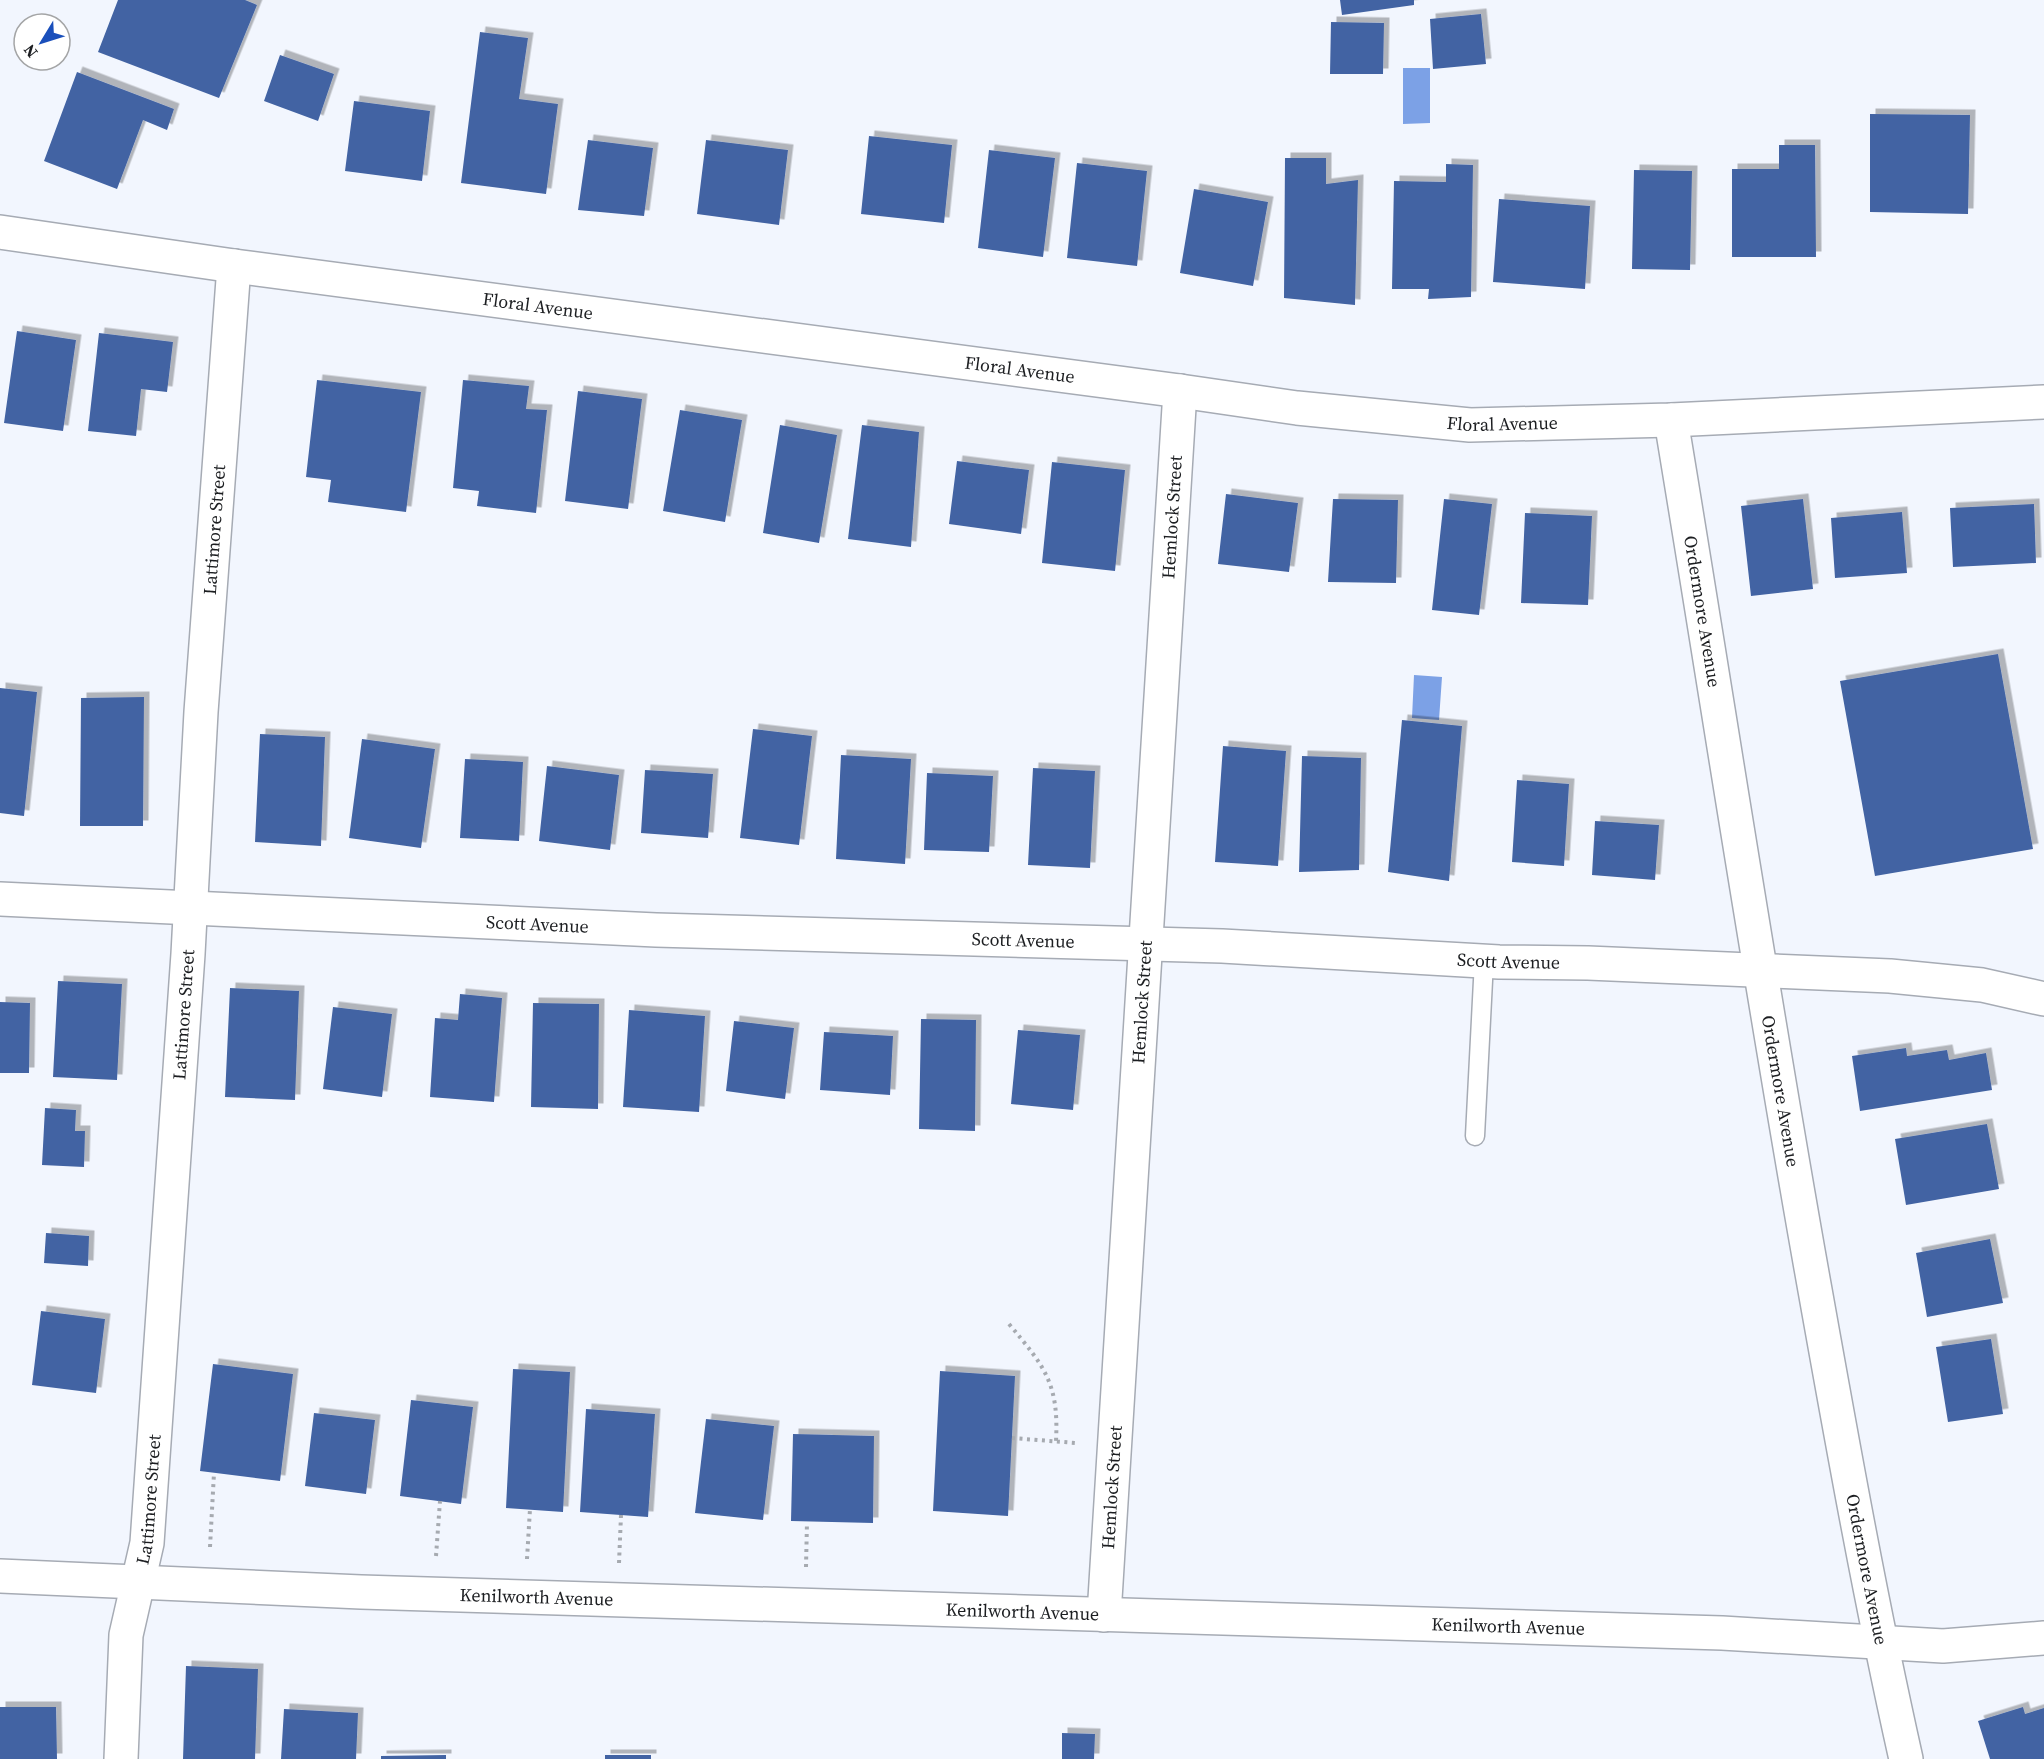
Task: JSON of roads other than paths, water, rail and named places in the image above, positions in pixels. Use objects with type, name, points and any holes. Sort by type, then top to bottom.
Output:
[{"type":"street","name":"Floral Avenue","points":[[0,232],[234,266],[1297,408],[1470,425],[1671,420],[2044,402]]},
{"type":"street","name":"Lattimore Street","points":[[121,1759],[126,1635],[147,1543],[191,907],[201,712],[234,266]]},
{"type":"street","name":"Hemlock Street","points":[[1104,1615],[1180,391]]},
{"type":"street","name":"Ordermore Avenue","points":[[1671,420],[1782,1105],[1850,1487],[1880,1642],[1906,1759]]},
{"type":"street","name":"Scott Avenue","points":[[0,899],[656,930],[1222,946],[1484,961],[1588,963],[1890,976],[1983,985],[2044,999]]},
{"type":"street","name":"Kenilworth Avenue","points":[[0,1576],[361,1592],[1722,1633],[1943,1646],[2044,1638]]},
{"type":"lane","points":[[1474,1136],[1484,961]]},
{"type":"water","points":[[1403,68],[1430,68],[1430,123],[1403,124]]},
{"type":"water","points":[[1414,675],[1442,677],[1439,720],[1412,718]]}]
